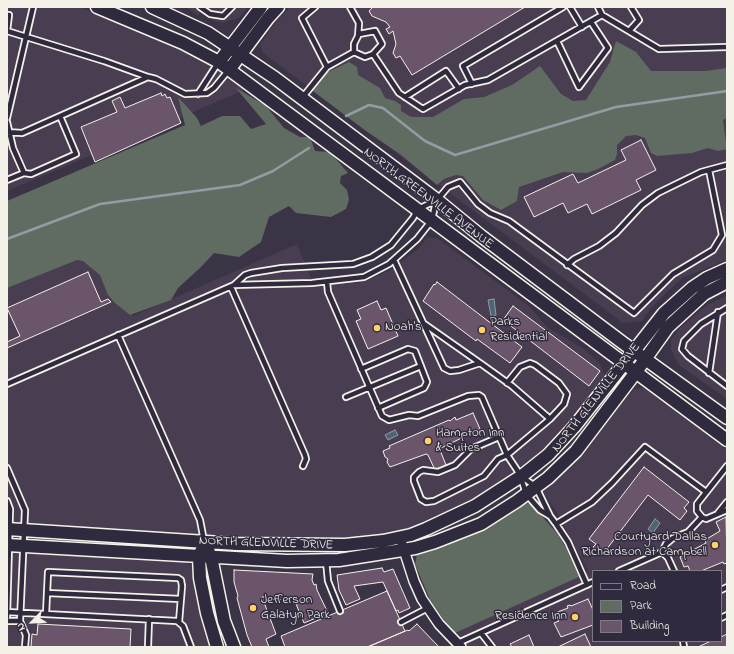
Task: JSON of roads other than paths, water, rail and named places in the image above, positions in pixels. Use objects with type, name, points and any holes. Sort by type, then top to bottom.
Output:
[{"type":"street","name":"NORTH GREENVILLE AVENUE","points":[[97,7],[149,28],[219,62],[727,440]]},
{"type":"street","points":[[219,62],[261,7]]},
{"type":"street","points":[[229,70],[278,7]]},
{"type":"street","name":"NORTH GREENVILLE AVENUE","points":[[155,8],[208,34],[240,54],[302,98],[645,360],[727,418]]},
{"type":"street","name":"NORTH GLENVILLE DRIVE","points":[[8,529],[237,544],[345,545],[400,537],[433,527],[474,506],[521,476],[556,448],[664,313],[677,299],[707,278],[727,269]]},
{"type":"street","name":"NORTH GLENVILLE DRIVE","points":[[8,546],[287,561],[326,561],[404,550],[436,542],[481,524],[536,487],[576,451],[668,327],[704,294],[727,282]]},
{"type":"street","points":[[400,537],[414,581],[428,608],[439,624],[460,645]]},
{"type":"street","points":[[204,541],[205,557],[224,621],[234,647]]},
{"type":"street","points":[[205,557],[200,578],[205,606],[217,647]]},
{"type":"lane","points":[[7,118],[33,7]]},
{"type":"lane","points":[[200,7],[210,14],[223,16],[232,7]]},
{"type":"lane","points":[[315,7],[302,18],[327,67]]},
{"type":"lane","points":[[350,7],[359,23],[358,36],[354,44],[354,52]]},
{"type":"lane","points":[[472,84],[463,66],[563,7]]},
{"type":"lane","points":[[570,7],[582,27]]},
{"type":"lane","points":[[598,7],[602,16],[659,49],[727,47]]},
{"type":"lane","points":[[629,31],[639,20],[631,7]]},
{"type":"lane","points":[[7,15],[9,15],[7,31],[148,78],[156,79],[186,94],[207,93],[214,88],[229,70]]},
{"type":"lane","points":[[373,54],[399,93],[423,110],[459,89],[488,80],[602,16]]},
{"type":"lane","points":[[557,41],[579,87],[608,48],[591,22]]},
{"type":"lane","points":[[354,52],[365,57],[373,54],[382,44],[375,31],[359,34],[358,36]]},
{"type":"lane","points":[[302,98],[327,67],[354,52]]},
{"type":"lane","points":[[198,94],[219,62]]},
{"type":"lane","points":[[404,96],[446,71],[459,89]]},
{"type":"lane","points":[[8,132],[22,133],[148,78]]},
{"type":"lane","points":[[7,180],[24,173],[31,174],[76,154],[60,116]]},
{"type":"lane","points":[[7,122],[8,132],[24,173]]},
{"type":"lane","points":[[567,266],[574,259],[599,246],[616,233],[642,206],[658,193],[676,183],[708,170],[727,165]]},
{"type":"lane","points":[[7,384],[232,286],[245,275],[265,270],[346,265],[372,258],[391,245],[413,218],[418,209],[437,200],[448,187],[460,182],[478,204],[490,213],[509,221],[567,266],[634,313],[673,274],[713,250],[722,235],[708,170]]},
{"type":"lane","points":[[232,286],[327,282],[364,277],[376,272],[394,260],[417,239],[432,220],[437,200]]},
{"type":"lane","points":[[394,260],[444,368],[450,371],[459,370],[480,363]]},
{"type":"lane","points":[[327,282],[328,292],[382,416],[389,420],[394,420],[405,416],[418,416],[468,396],[479,395],[482,397],[507,455],[521,476],[526,494],[540,510],[550,516]]},
{"type":"lane","points":[[232,286],[305,455],[306,459],[303,466]]},
{"type":"lane","points":[[727,308],[718,312],[701,324],[682,344],[684,353],[727,386]]},
{"type":"lane","points":[[709,373],[718,312]]},
{"type":"lane","points":[[423,323],[507,382],[550,419]]},
{"type":"lane","points":[[118,335],[200,520],[204,541]]},
{"type":"lane","points":[[361,369],[408,349],[415,351],[428,382],[424,388],[378,408]]},
{"type":"lane","points":[[499,437],[471,449],[455,465],[438,472],[423,470],[415,475],[414,481],[422,499],[426,502],[431,502],[484,476],[492,465],[507,455],[550,419],[564,404],[567,394],[559,382],[535,364],[530,363],[520,367],[507,382]]},
{"type":"lane","points":[[346,397],[421,366]]},
{"type":"lane","points":[[556,524],[592,502],[612,484],[645,447],[706,492]]},
{"type":"lane","points":[[727,466],[697,504],[697,511],[706,519],[727,510]]},
{"type":"lane","points":[[7,468],[25,510],[20,621],[26,635],[25,647]]},
{"type":"lane","points":[[521,476],[536,487],[550,516],[568,542],[587,585]]},
{"type":"lane","points":[[7,501],[10,509],[8,529],[7,617]]},
{"type":"lane","points":[[717,514],[727,502]]},
{"type":"lane","points":[[621,570],[662,552],[666,544],[673,538],[688,532],[702,517]]},
{"type":"lane","points":[[662,552],[668,558],[674,570]]},
{"type":"lane","points":[[326,561],[328,580],[340,611]]},
{"type":"lane","points":[[46,614],[48,572],[178,578],[181,580],[182,586],[179,622]]},
{"type":"lane","points":[[460,645],[481,633],[592,582]]},
{"type":"lane","points":[[47,593],[181,599]]},
{"type":"lane","points":[[400,622],[428,608]]},
{"type":"lane","points":[[7,612],[149,619],[179,622],[183,626],[191,647]]},
{"type":"lane","points":[[148,647],[149,619]]},
{"type":"lane","points":[[7,620],[20,621]]},
{"type":"lane","points":[[481,633],[492,647]]},
{"type":"water","points":[[494,299],[496,315],[491,316],[488,300]]},
{"type":"water","points":[[395,430],[398,435],[388,440],[385,435]]},
{"type":"water","points":[[655,519],[660,523],[653,533],[648,529]]},
{"type":"waterway","points":[[346,116],[369,105],[383,108],[425,141],[455,155],[616,107],[727,91]]},
{"type":"waterway","points":[[7,239],[100,204],[240,185],[273,171],[309,148]]},
{"type":"place","name":"Noah's","points":[[377,328]]},
{"type":"place","name":"Parks Residential","points":[[482,330]]},
{"type":"place","name":"Hampton Inn & Suites","points":[[428,441]]},
{"type":"place","name":"Courtyard Dallas Richardson at Campbell","points":[[715,545]]},
{"type":"place","name":"Jefferson Galatyn Park","points":[[253,608]]},
{"type":"place","name":"Residence Inn","points":[[575,617]]}]
